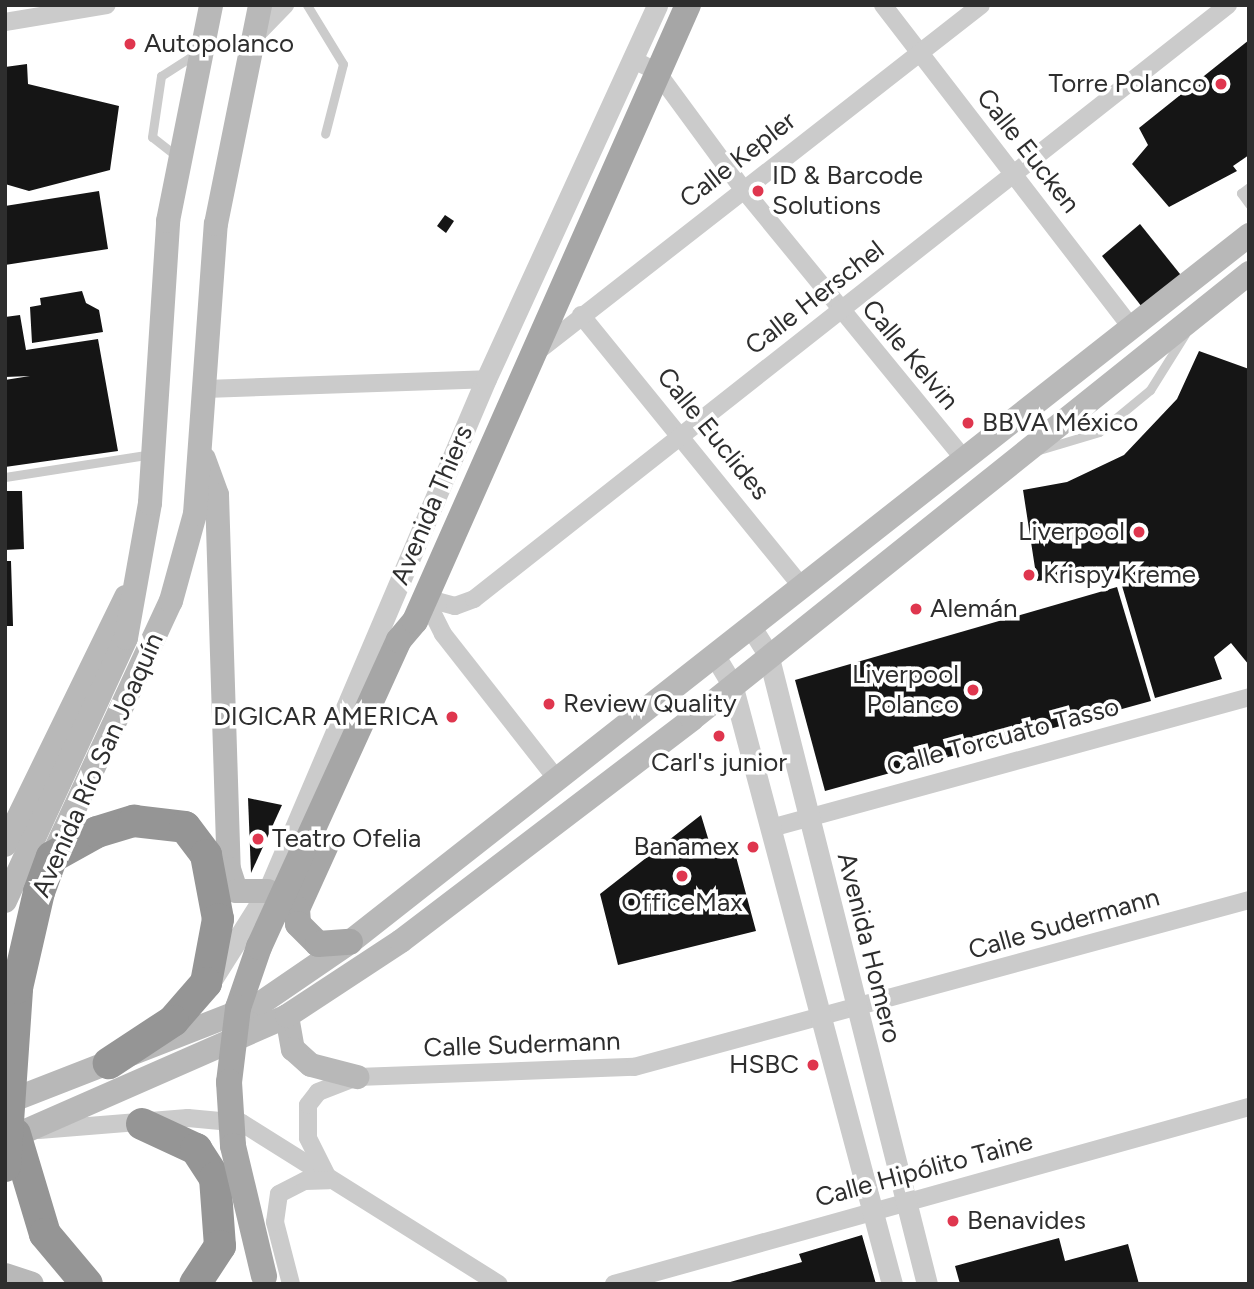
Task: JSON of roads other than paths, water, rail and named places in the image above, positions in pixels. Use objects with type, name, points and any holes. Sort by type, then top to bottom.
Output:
[{"type":"highway","points":[[52,857],[97,832],[134,821],[185,827],[206,855],[217,905],[216,947],[197,997],[109,1063]]},
{"type":"highway","name":"Avenida Río San Joaquín","points":[[5,1166],[6,1102],[17,988],[18,892],[52,857]]},
{"type":"highway","points":[[6,1102],[40,1224],[87,1284]]},
{"type":"highway","points":[[142,1124],[196,1149],[215,1178],[222,1237],[199,1280]]},
{"type":"main road","points":[[5,845],[142,565],[153,454],[168,221],[211,5]]},
{"type":"main road","name":"Avenida Río San Joaquín","points":[[52,857],[172,601],[195,513],[202,452],[216,223],[260,5]]},
{"type":"main road","name":"Avenida Thiers","points":[[420,609],[688,5]]},
{"type":"main road","points":[[6,1102],[261,1003],[350,942],[1249,235]]},
{"type":"main road","points":[[5,1140],[287,1016],[434,916],[732,684],[1249,273]]},
{"type":"main road","points":[[202,452],[217,495],[229,869],[236,891],[268,891]]},
{"type":"main road","name":"Avenida Río San Joaquín","points":[[18,892],[126,638],[142,565]]},
{"type":"main road","points":[[265,1281],[233,1146],[229,1082],[238,1008],[299,862],[399,640],[420,609]]},
{"type":"main road","points":[[350,942],[318,944],[304,935],[297,909],[415,646],[420,609]]},
{"type":"main road","points":[[287,1016],[293,1049],[311,1065],[357,1077]]},
{"type":"main road","points":[[5,1275],[32,1284]]},
{"type":"street","points":[[5,22],[107,5]]},
{"type":"street","points":[[254,37],[285,5]]},
{"type":"street","name":"Avenida Thiers","points":[[197,997],[225,968],[268,891],[486,379],[657,5]]},
{"type":"street","name":"Calle Eucken","points":[[883,5],[1132,328]]},
{"type":"street","name":"Calle Kepler","points":[[530,358],[581,315],[981,5]]},
{"type":"street","name":"Calle Herschel","points":[[420,609],[456,606],[474,599],[1228,5]]},
{"type":"street","name":"Calle Kelvin","points":[[632,59],[657,72],[743,189],[840,311],[964,459]]},
{"type":"street","name":"Calle Euclides","points":[[581,315],[802,587]]},
{"type":"street","points":[[205,389],[486,379]]},
{"type":"street","points":[[420,609],[443,634],[556,778]]},
{"type":"street","name":"Avenida Homero","points":[[751,627],[768,654],[854,1009],[927,1284]]},
{"type":"street","points":[[715,656],[732,684],[892,1284]]},
{"type":"street","name":"Calle Torcuato Tasso","points":[[771,828],[1249,697]]},
{"type":"street","name":"Calle Sudermann","points":[[329,1180],[308,1138],[308,1105],[318,1092],[357,1077],[634,1067],[1249,900]]},
{"type":"street","name":"Calle Hipólito Taine","points":[[614,1284],[1249,1107]]},
{"type":"street","points":[[29,1131],[142,1124],[188,1118],[242,1123],[279,1141],[329,1180],[499,1284]]},
{"type":"street","points":[[291,1284],[275,1222],[279,1194],[304,1181],[329,1180]]},
{"type":"lane","points":[[307,5],[344,64],[325,134]]},
{"type":"lane","points":[[180,159],[152,137],[161,76],[202,50]]},
{"type":"lane","points":[[1249,187],[1241,193],[1249,204]]},
{"type":"lane","points":[[5,477],[153,454]]},
{"type":"place","name":"Autopolanco","points":[[130,44]]},
{"type":"place","name":"Torre Polanco","points":[[1221,84]]},
{"type":"place","name":"ID & Barcode Solutions","points":[[758,191]]},
{"type":"place","name":"BBVA México","points":[[968,423]]},
{"type":"place","name":"Liverpool","points":[[1139,532]]},
{"type":"place","name":"Krispy Kreme","points":[[1029,575]]},
{"type":"place","name":"Alemán","points":[[916,609]]},
{"type":"place","name":"Liverpool Polanco","points":[[973,690]]},
{"type":"place","name":"Review Quality","points":[[549,704]]},
{"type":"place","name":"DIGICAR AMERICA","points":[[452,717]]},
{"type":"place","name":"Carl's junior","points":[[719,736]]},
{"type":"place","name":"Teatro Ofelia","points":[[258,839]]},
{"type":"place","name":"Banamex","points":[[753,847]]},
{"type":"place","name":"OfficeMax","points":[[682,876]]},
{"type":"place","name":"HSBC","points":[[813,1065]]},
{"type":"place","name":"Benavides","points":[[953,1221]]}]
